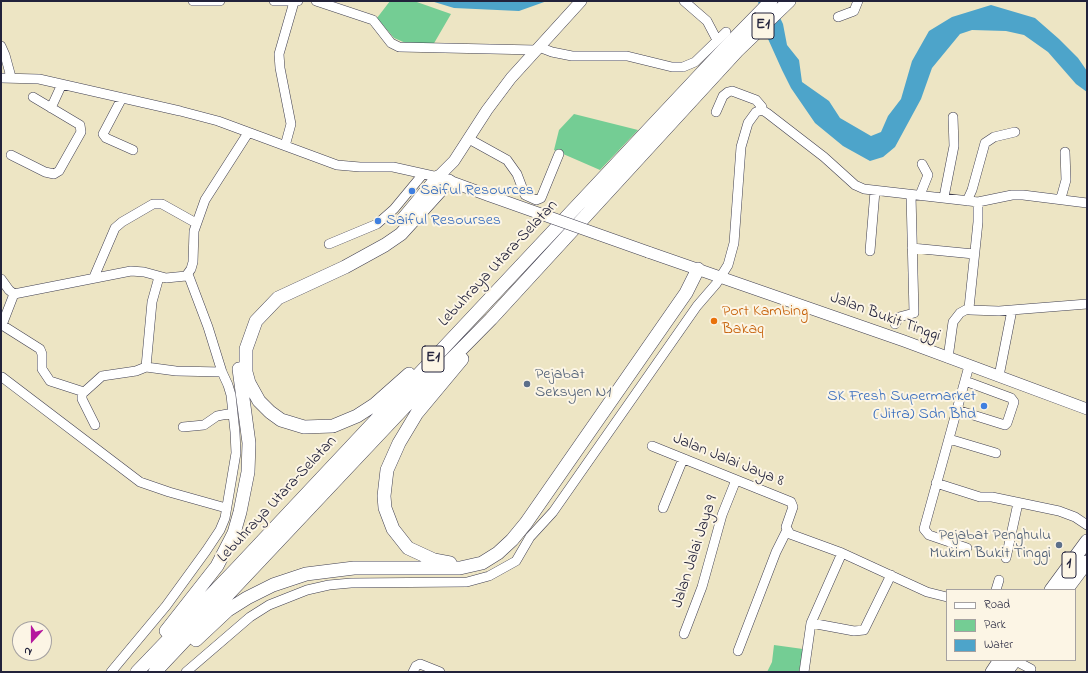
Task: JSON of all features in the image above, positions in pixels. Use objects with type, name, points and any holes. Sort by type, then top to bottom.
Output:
[{"type":"highway","name":"Lebuhraya Utara–Selatan","points":[[137,672],[235,570],[520,266],[727,42],[771,1]]},
{"type":"highway","name":"Lebuhraya Utara–Selatan","points":[[155,672],[416,395],[491,319],[727,42],[789,1]]},
{"type":"highway","points":[[443,179],[422,212],[395,237],[345,267],[278,298],[262,314],[250,334],[246,349],[246,372],[249,383],[259,401],[281,420],[304,427],[333,426],[357,416],[374,405],[400,383],[469,313],[520,266]]},
{"type":"highway","points":[[137,672],[143,657],[217,566],[234,533],[245,493],[249,443],[238,359],[240,343],[251,316],[272,296],[343,261],[380,240],[443,179]]},
{"type":"highway","points":[[491,319],[484,333],[417,413],[399,443],[387,470],[384,496],[385,508],[393,529],[408,548],[434,560],[447,563],[485,555],[507,538],[694,268]]},
{"type":"highway","points":[[162,672],[228,610],[247,598],[273,586],[306,574],[354,568],[460,568],[482,563],[506,547],[526,523],[686,293],[694,268]]},
{"type":"highway","name":"1","points":[[1052,589],[1087,541]]},
{"type":"highway","name":"1","points":[[1067,589],[1087,562]]},
{"type":"highway","points":[[992,672],[999,661]]},
{"type":"highway","points":[[1006,672],[1013,661]]},
{"type":"main road","points":[[443,179],[495,98],[581,1]]},
{"type":"main road","name":"Jalan Bukit Tinggi","points":[[443,179],[999,376],[1087,409]]},
{"type":"street","points":[[193,1],[220,1]]},
{"type":"street","points":[[274,1],[297,2],[279,54],[280,68],[291,124],[285,146]]},
{"type":"street","points":[[316,1],[373,20],[391,43],[398,47],[538,49],[572,56],[627,56],[678,68],[695,62],[727,42],[707,21],[684,1]]},
{"type":"street","points":[[838,17],[854,11],[858,1]]},
{"type":"street","points":[[1,46],[5,55],[6,78],[34,78],[199,116],[343,166],[393,167],[443,179]]},
{"type":"street","points":[[51,108],[62,84]]},
{"type":"street","points":[[716,112],[723,96],[728,92],[732,91],[756,100],[760,103],[762,110],[824,157],[858,187],[875,191],[944,197],[978,202],[1016,195],[1061,198],[1087,203]]},
{"type":"street","points":[[12,155],[48,174],[54,174],[59,171],[82,130],[80,125],[33,97]]},
{"type":"street","points":[[122,98],[103,134],[106,138],[133,150]]},
{"type":"street","points":[[186,672],[250,617],[269,606],[307,590],[329,585],[351,583],[467,582],[489,576],[512,564],[520,555],[530,537],[553,512],[697,306],[720,277],[729,260],[734,243],[741,147],[751,116],[762,110]]},
{"type":"street","points":[[944,197],[954,146],[953,117]]},
{"type":"street","points":[[967,201],[972,190],[985,143],[994,137],[1014,132]]},
{"type":"street","points":[[111,672],[166,606],[206,551],[222,526],[236,453],[233,413],[228,385],[222,372],[208,327],[188,274],[194,259],[193,237],[196,223],[207,196],[248,133]]},
{"type":"street","points":[[469,139],[507,160],[517,174],[525,195],[536,200],[541,198],[559,154]]},
{"type":"street","points":[[1061,198],[1066,180],[1065,152]]},
{"type":"street","points":[[920,195],[928,175],[922,164]]},
{"type":"street","points":[[329,244],[377,224],[394,209],[424,174]]},
{"type":"street","points":[[870,251],[875,191]]},
{"type":"street","points":[[895,324],[899,317],[914,313],[911,195]]},
{"type":"street","points":[[969,308],[978,222],[978,202]]},
{"type":"street","points":[[94,277],[115,228],[122,222],[153,204],[162,204],[196,223]]},
{"type":"street","points":[[912,248],[974,254]]},
{"type":"street","points":[[14,294],[94,277],[138,270],[159,277],[178,278],[188,274]]},
{"type":"street","points":[[146,367],[152,302],[159,277]]},
{"type":"street","points":[[1,279],[14,294]]},
{"type":"street","points":[[14,294],[2,325],[40,349],[42,354],[42,369],[50,381],[84,392]]},
{"type":"street","points":[[969,308],[970,310],[980,311],[1012,310],[1087,304]]},
{"type":"street","points":[[948,358],[953,322],[960,313],[969,308]]},
{"type":"street","points":[[999,376],[1012,310]]},
{"type":"street","points":[[967,548],[929,535],[925,531],[924,526],[970,366]]},
{"type":"street","points":[[95,425],[82,399],[84,392],[102,376],[136,371],[146,367],[176,371],[222,372]]},
{"type":"street","points":[[2,377],[140,482],[226,508]]},
{"type":"street","points":[[957,410],[1004,425],[1007,423],[1014,402],[1011,398],[965,381]]},
{"type":"street","points":[[183,427],[204,425],[217,416],[233,413]]},
{"type":"street","points":[[949,439],[996,453]]},
{"type":"street","name":"Jalan Jalai Jaya 8","points":[[652,446],[793,504],[787,530]]},
{"type":"street","points":[[663,508],[683,459]]},
{"type":"street","name":"Jalan Jalai Jaya 9","points":[[684,634],[702,586],[722,515],[736,480]]},
{"type":"street","points":[[936,483],[980,497],[992,497],[1059,511],[1075,517],[1087,525]]},
{"type":"street","points":[[1006,558],[1018,503]]},
{"type":"street","points":[[738,651],[776,552],[787,530],[790,534],[842,553],[927,592],[946,598]]},
{"type":"street","points":[[804,672],[811,623],[842,553]]},
{"type":"street","points":[[811,623],[854,631],[864,630],[892,575]]},
{"type":"street","points":[[996,589],[1000,580]]},
{"type":"street","points":[[1016,661],[1031,669],[1029,672]]},
{"type":"street","points":[[413,672],[416,666],[420,664],[440,672]]},
{"type":"green space","points":[[390,1],[414,1],[451,14],[433,45],[408,44],[394,38],[377,18]]},
{"type":"green space","points":[[574,114],[638,130],[600,170],[554,150],[559,130]]},
{"type":"green space","points":[[774,645],[803,649],[799,672],[767,672],[772,662]]},
{"type":"water","points":[[431,1],[547,1],[519,11],[454,8]]},
{"type":"water","points":[[758,1],[772,1],[783,24],[787,45],[799,60],[802,82],[829,101],[840,118],[871,136],[881,132],[888,116],[901,99],[912,61],[929,31],[952,17],[991,5],[1035,18],[1059,39],[1078,58],[1087,71],[1087,92],[1076,84],[1048,52],[1024,35],[1006,31],[972,30],[960,34],[932,68],[921,99],[895,147],[883,157],[870,161],[843,146],[815,123],[791,88],[782,70],[764,30]]},
{"type":"place","name":"Saiful Resources","points":[[412,191]]},
{"type":"place","name":"Saiful Resourses","points":[[378,221]]},
{"type":"place","name":"Port Kambing Bakaq","points":[[714,321]]},
{"type":"place","name":"Pejabat Seksyen N1","points":[[527,384]]},
{"type":"place","name":"SK Fresh Supermarket (Jitra) Sdn Bhd","points":[[984,406]]},
{"type":"place","name":"Pejabat Penghulu Mukim Bukit Tinggi","points":[[1059,545]]}]
